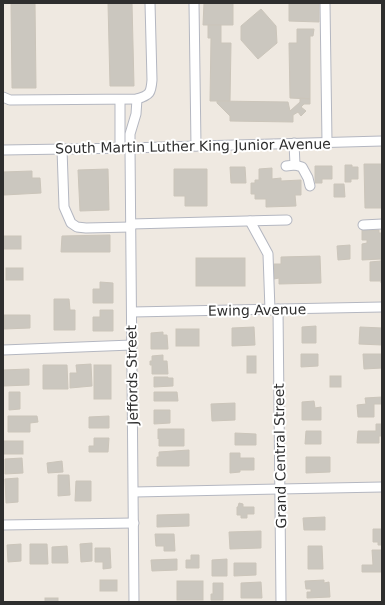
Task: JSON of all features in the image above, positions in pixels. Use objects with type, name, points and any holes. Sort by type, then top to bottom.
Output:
[{"type":"street","points":[[3,97],[10,100],[120,100],[136,99],[145,96],[151,90],[152,80],[150,3]]},
{"type":"street","points":[[194,3],[196,146]]},
{"type":"street","points":[[325,3],[327,142]]},
{"type":"street","name":"Jeffords Street","points":[[134,602],[130,134],[136,114],[136,99]]},
{"type":"street","points":[[120,100],[120,148]]},
{"type":"street","name":"South Martin Luther King Junior Avenue","points":[[3,150],[382,141]]},
{"type":"street","points":[[294,143],[290,166],[302,167],[308,178],[310,186]]},
{"type":"street","points":[[62,149],[64,207],[71,222],[77,227],[86,228],[287,220]]},
{"type":"street","name":"Grand Central Street","points":[[250,221],[268,254],[274,309],[280,489],[281,602]]},
{"type":"street","points":[[363,225],[382,224]]},
{"type":"street","name":"Ewing Avenue","points":[[132,312],[382,306]]},
{"type":"street","points":[[3,350],[132,345]]},
{"type":"street","points":[[134,492],[382,487]]},
{"type":"street","points":[[3,525],[134,523]]},
{"type":"building","points":[[11,3],[35,3],[36,88],[12,88]]},
{"type":"building","points":[[108,3],[132,3],[134,86],[110,86]]},
{"type":"building","points":[[204,3],[233,3],[233,25],[203,25]]},
{"type":"building","points":[[289,3],[319,3],[319,22],[289,21]]},
{"type":"building","points":[[261,9],[276,26],[277,43],[258,59],[241,40],[241,26]]},
{"type":"building","points":[[208,25],[221,25],[221,43],[231,43],[230,101],[210,101],[211,38],[208,38]]},
{"type":"building","points":[[297,29],[314,29],[313,36],[310,36],[310,99],[290,98],[289,43],[297,43]]},
{"type":"building","points":[[300,98],[310,99],[310,104],[304,104],[301,107],[306,111],[301,116],[298,112],[293,115],[293,122],[230,121],[230,116],[217,103],[217,101],[288,102],[290,111],[300,102]]},
{"type":"building","points":[[364,164],[382,164],[382,208],[365,208]]},
{"type":"building","points":[[345,165],[358,167],[358,179],[351,179],[351,182],[345,182]]},
{"type":"building","points":[[315,166],[332,166],[332,179],[322,179],[322,183],[315,183]]},
{"type":"building","points":[[230,167],[245,167],[246,183],[231,183]]},
{"type":"building","points":[[272,168],[272,179],[281,178],[281,181],[301,180],[301,195],[295,195],[296,206],[266,207],[266,199],[255,199],[255,194],[251,194],[251,183],[255,183],[255,180],[259,180],[259,169]]},
{"type":"building","points":[[108,169],[109,210],[80,211],[78,170]]},
{"type":"building","points":[[174,169],[207,169],[207,206],[185,206],[185,196],[174,196]]},
{"type":"building","points":[[32,171],[32,178],[40,178],[41,193],[4,195],[3,172]]},
{"type":"building","points":[[334,184],[344,184],[345,197],[334,197]]},
{"type":"building","points":[[362,230],[379,230],[379,233],[382,233],[382,283],[381,281],[370,281],[370,262],[381,261],[381,259],[362,260],[362,244],[367,243],[367,240],[362,240]]},
{"type":"building","points":[[110,235],[110,252],[61,252],[62,236]]},
{"type":"building","points":[[3,236],[21,236],[21,249],[3,249]]},
{"type":"building","points":[[350,245],[350,259],[338,260],[337,246]]},
{"type":"building","points":[[320,256],[321,283],[279,284],[279,278],[274,279],[274,264],[281,264],[281,257]]},
{"type":"building","points":[[196,258],[245,258],[245,286],[196,286]]},
{"type":"building","points":[[6,268],[23,268],[23,280],[6,280]]},
{"type":"building","points":[[100,282],[113,283],[113,303],[93,303],[93,289],[100,289]]},
{"type":"building","points":[[54,299],[69,299],[70,310],[75,310],[75,330],[54,330]]},
{"type":"building","points":[[100,310],[113,310],[113,331],[93,331],[93,317],[100,317]]},
{"type":"building","points":[[4,315],[30,315],[30,328],[4,329]]},
{"type":"building","points":[[316,326],[316,343],[302,343],[302,327]]},
{"type":"building","points":[[254,327],[255,345],[232,346],[232,328]]},
{"type":"building","points":[[360,327],[382,328],[382,345],[359,344]]},
{"type":"building","points":[[176,329],[199,329],[199,346],[176,346]]},
{"type":"building","points":[[163,332],[163,335],[167,335],[168,349],[151,349],[151,333]]},
{"type":"building","points":[[301,354],[318,354],[318,366],[301,367]]},
{"type":"building","points":[[363,354],[382,354],[382,368],[364,369]]},
{"type":"building","points":[[163,355],[163,361],[167,361],[168,374],[152,374],[152,365],[150,365],[150,361],[152,361],[152,356]]},
{"type":"building","points":[[247,356],[256,356],[256,373],[247,373]]},
{"type":"building","points":[[91,364],[92,386],[70,388],[70,373],[77,373],[76,365]]},
{"type":"building","points":[[43,365],[67,365],[68,389],[43,389]]},
{"type":"building","points":[[94,365],[111,365],[111,399],[94,399]]},
{"type":"building","points":[[29,369],[29,385],[3,386],[3,370]]},
{"type":"building","points":[[330,376],[341,376],[341,387],[330,387]]},
{"type":"building","points":[[154,377],[173,378],[173,386],[154,387]]},
{"type":"building","points":[[9,392],[20,392],[20,409],[9,410]]},
{"type":"building","points":[[154,392],[177,392],[178,401],[154,401]]},
{"type":"building","points":[[382,397],[382,404],[374,404],[374,417],[358,417],[357,405],[366,404],[365,398]]},
{"type":"building","points":[[314,401],[315,408],[321,407],[321,420],[302,420],[302,402]]},
{"type":"building","points":[[235,403],[235,420],[212,421],[211,404]]},
{"type":"building","points":[[154,410],[170,410],[170,423],[154,424]]},
{"type":"building","points":[[8,416],[37,416],[38,422],[30,423],[30,432],[8,432]]},
{"type":"building","points":[[109,416],[109,428],[89,428],[89,417]]},
{"type":"building","points":[[376,424],[382,424],[382,436],[379,436],[379,443],[357,443],[358,431],[376,431]]},
{"type":"building","points":[[158,429],[184,429],[184,446],[159,446]]},
{"type":"building","points":[[306,431],[321,431],[321,444],[305,444]]},
{"type":"building","points":[[235,433],[256,434],[256,445],[235,445]]},
{"type":"building","points":[[94,438],[109,438],[108,452],[89,452],[89,446],[94,446]]},
{"type":"building","points":[[3,441],[23,441],[23,454],[3,454]]},
{"type":"building","points":[[189,450],[189,466],[157,466],[157,457],[159,457],[159,452]]},
{"type":"building","points":[[230,453],[240,453],[240,458],[254,458],[254,470],[240,470],[240,472],[230,473]]},
{"type":"building","points":[[306,457],[330,457],[330,472],[306,473]]},
{"type":"building","points":[[22,458],[23,473],[5,474],[5,459]]},
{"type":"building","points":[[62,461],[63,472],[48,473],[47,463]]},
{"type":"building","points":[[58,475],[69,475],[70,495],[58,496]]},
{"type":"building","points":[[18,478],[18,502],[6,503],[5,479]]},
{"type":"building","points":[[76,481],[91,481],[91,501],[75,501]]},
{"type":"building","points":[[239,503],[243,504],[243,507],[254,507],[254,514],[247,514],[247,518],[241,518],[241,515],[237,515],[237,507]]},
{"type":"building","points":[[189,514],[189,526],[157,527],[157,515]]},
{"type":"building","points":[[325,517],[325,530],[304,530],[303,518]]},
{"type":"building","points":[[373,529],[382,529],[382,545],[378,545],[378,542],[373,542]]},
{"type":"building","points":[[261,531],[261,548],[230,549],[229,532]]},
{"type":"building","points":[[155,534],[174,534],[175,551],[164,551],[164,546],[156,546]]},
{"type":"building","points":[[92,543],[92,561],[81,562],[80,544]]},
{"type":"building","points":[[21,544],[21,561],[8,562],[7,545]]},
{"type":"building","points":[[30,544],[47,544],[48,564],[30,564]]},
{"type":"building","points":[[67,546],[68,563],[52,563],[52,547]]},
{"type":"building","points":[[308,546],[322,546],[323,569],[308,569]]},
{"type":"building","points":[[95,548],[110,548],[111,568],[103,569],[103,562],[95,562]]},
{"type":"building","points":[[372,550],[382,550],[382,572],[362,572],[362,565],[373,565]]},
{"type":"building","points":[[191,555],[199,555],[199,568],[186,568],[186,560],[191,560]]},
{"type":"building","points":[[177,559],[177,570],[152,571],[151,560]]},
{"type":"building","points":[[227,559],[227,576],[212,576],[212,560]]},
{"type":"building","points":[[234,563],[256,563],[256,575],[234,576]]},
{"type":"building","points":[[100,580],[117,580],[117,591],[100,591]]},
{"type":"building","points":[[324,580],[324,583],[329,582],[330,597],[307,598],[307,592],[311,592],[311,589],[306,589],[305,581]]},
{"type":"building","points":[[177,581],[203,581],[203,600],[177,600]]},
{"type":"building","points":[[261,582],[262,598],[241,598],[241,583]]},
{"type":"building","points":[[213,583],[223,583],[223,600],[211,600],[211,594],[213,594]]},
{"type":"building","points":[[45,598],[58,598],[58,602],[45,602]]}]
